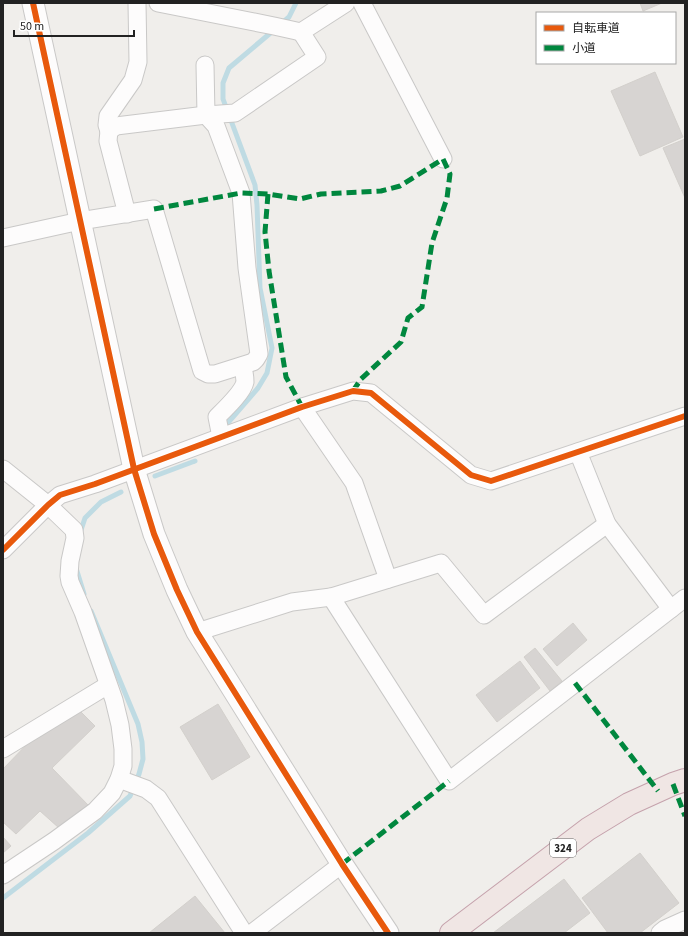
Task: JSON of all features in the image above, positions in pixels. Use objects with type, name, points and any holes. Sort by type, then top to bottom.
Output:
[{"type":"highway","name":"324","points":[[451,933],[588,829],[629,804],[685,780]]},
{"type":"street","points":[[33,3],[134,469],[154,534],[197,632],[342,864],[388,933]]},
{"type":"street","points":[[127,214],[108,140],[109,131],[107,125],[108,116],[133,80],[138,62],[137,3]]},
{"type":"street","points":[[109,131],[116,126],[212,114],[235,113],[317,57],[287,29],[158,3]]},
{"type":"street","points":[[287,29],[346,3]]},
{"type":"street","points":[[362,3],[443,159]]},
{"type":"street","points":[[3,238],[80,221],[154,209],[202,371],[208,374],[215,374],[253,362],[259,354],[247,268],[241,193],[212,114],[205,65]]},
{"type":"street","points":[[221,437],[217,417],[242,389],[245,382],[245,376],[242,366]]},
{"type":"street","points":[[3,550],[60,495],[95,484],[302,407],[353,391],[371,393],[472,475],[491,481],[685,416]]},
{"type":"street","points":[[302,407],[354,483],[388,579]]},
{"type":"street","points":[[578,452],[607,524],[671,609]]},
{"type":"street","points":[[3,469],[48,506],[74,530],[75,538],[69,569],[70,582],[83,612],[114,700],[120,725],[123,749],[123,766],[130,783],[146,789],[158,798],[244,933]]},
{"type":"street","points":[[197,632],[292,602],[331,597],[441,563],[484,615],[607,524]]},
{"type":"street","points":[[331,597],[449,781],[685,598]]},
{"type":"street","points":[[3,749],[108,685]]},
{"type":"street","points":[[3,875],[54,841],[95,811],[112,793],[130,783]]},
{"type":"street","points":[[252,933],[342,864]]},
{"type":"street","points":[[660,933],[665,929],[685,920]]},
{"type":"building","points":[[640,3],[662,3],[643,11]]},
{"type":"building","points":[[655,72],[683,137],[640,156],[611,91]]},
{"type":"building","points":[[685,139],[685,198],[663,148]]},
{"type":"building","points":[[573,623],[587,640],[557,666],[543,649]]},
{"type":"building","points":[[535,648],[562,681],[550,691],[524,657]]},
{"type":"building","points":[[520,661],[540,688],[497,722],[476,695]]},
{"type":"building","points":[[218,704],[250,757],[212,780],[180,727]]},
{"type":"building","points":[[79,710],[95,726],[52,768],[89,806],[59,828],[40,811],[16,834],[3,822],[3,769],[33,738]]},
{"type":"building","points":[[3,837],[11,846],[3,853]]},
{"type":"building","points":[[640,853],[679,903],[640,933],[608,933],[582,898]]},
{"type":"building","points":[[564,879],[590,913],[564,933],[493,933]]},
{"type":"building","points":[[195,896],[225,933],[149,933]]},
{"type":"waterway","points":[[281,24],[289,17],[296,3]]},
{"type":"waterway","points":[[226,425],[258,388],[267,373],[272,348],[260,288],[255,185],[223,99],[223,83],[229,68],[274,30]]},
{"type":"waterway","points":[[155,476],[195,461]]},
{"type":"waterway","points":[[80,533],[85,518],[101,502],[121,492]]},
{"type":"waterway","points":[[76,568],[84,594]]},
{"type":"waterway","points":[[3,898],[88,833],[130,796],[139,774],[143,759],[142,742],[138,724],[91,611]]},
{"type":"marked path","points":[[154,209],[241,193],[268,194],[300,199],[321,194],[381,191],[400,186],[443,159],[450,174],[447,198],[432,243],[422,307],[408,318],[401,342],[361,379],[353,391]]},
{"type":"marked path","points":[[268,194],[265,232],[269,271],[286,377],[302,407]]},
{"type":"marked path","points":[[575,683],[658,791]]},
{"type":"marked path","points":[[342,864],[449,781]]},
{"type":"marked path","points":[[673,784],[685,816]]},
{"type":"cycle path","points":[[33,3],[134,469],[154,534],[177,590],[197,632],[342,864],[388,933]]},
{"type":"cycle path","points":[[3,550],[60,495],[95,484],[302,407],[353,391],[371,393],[471,475],[491,481],[685,416]]}]
